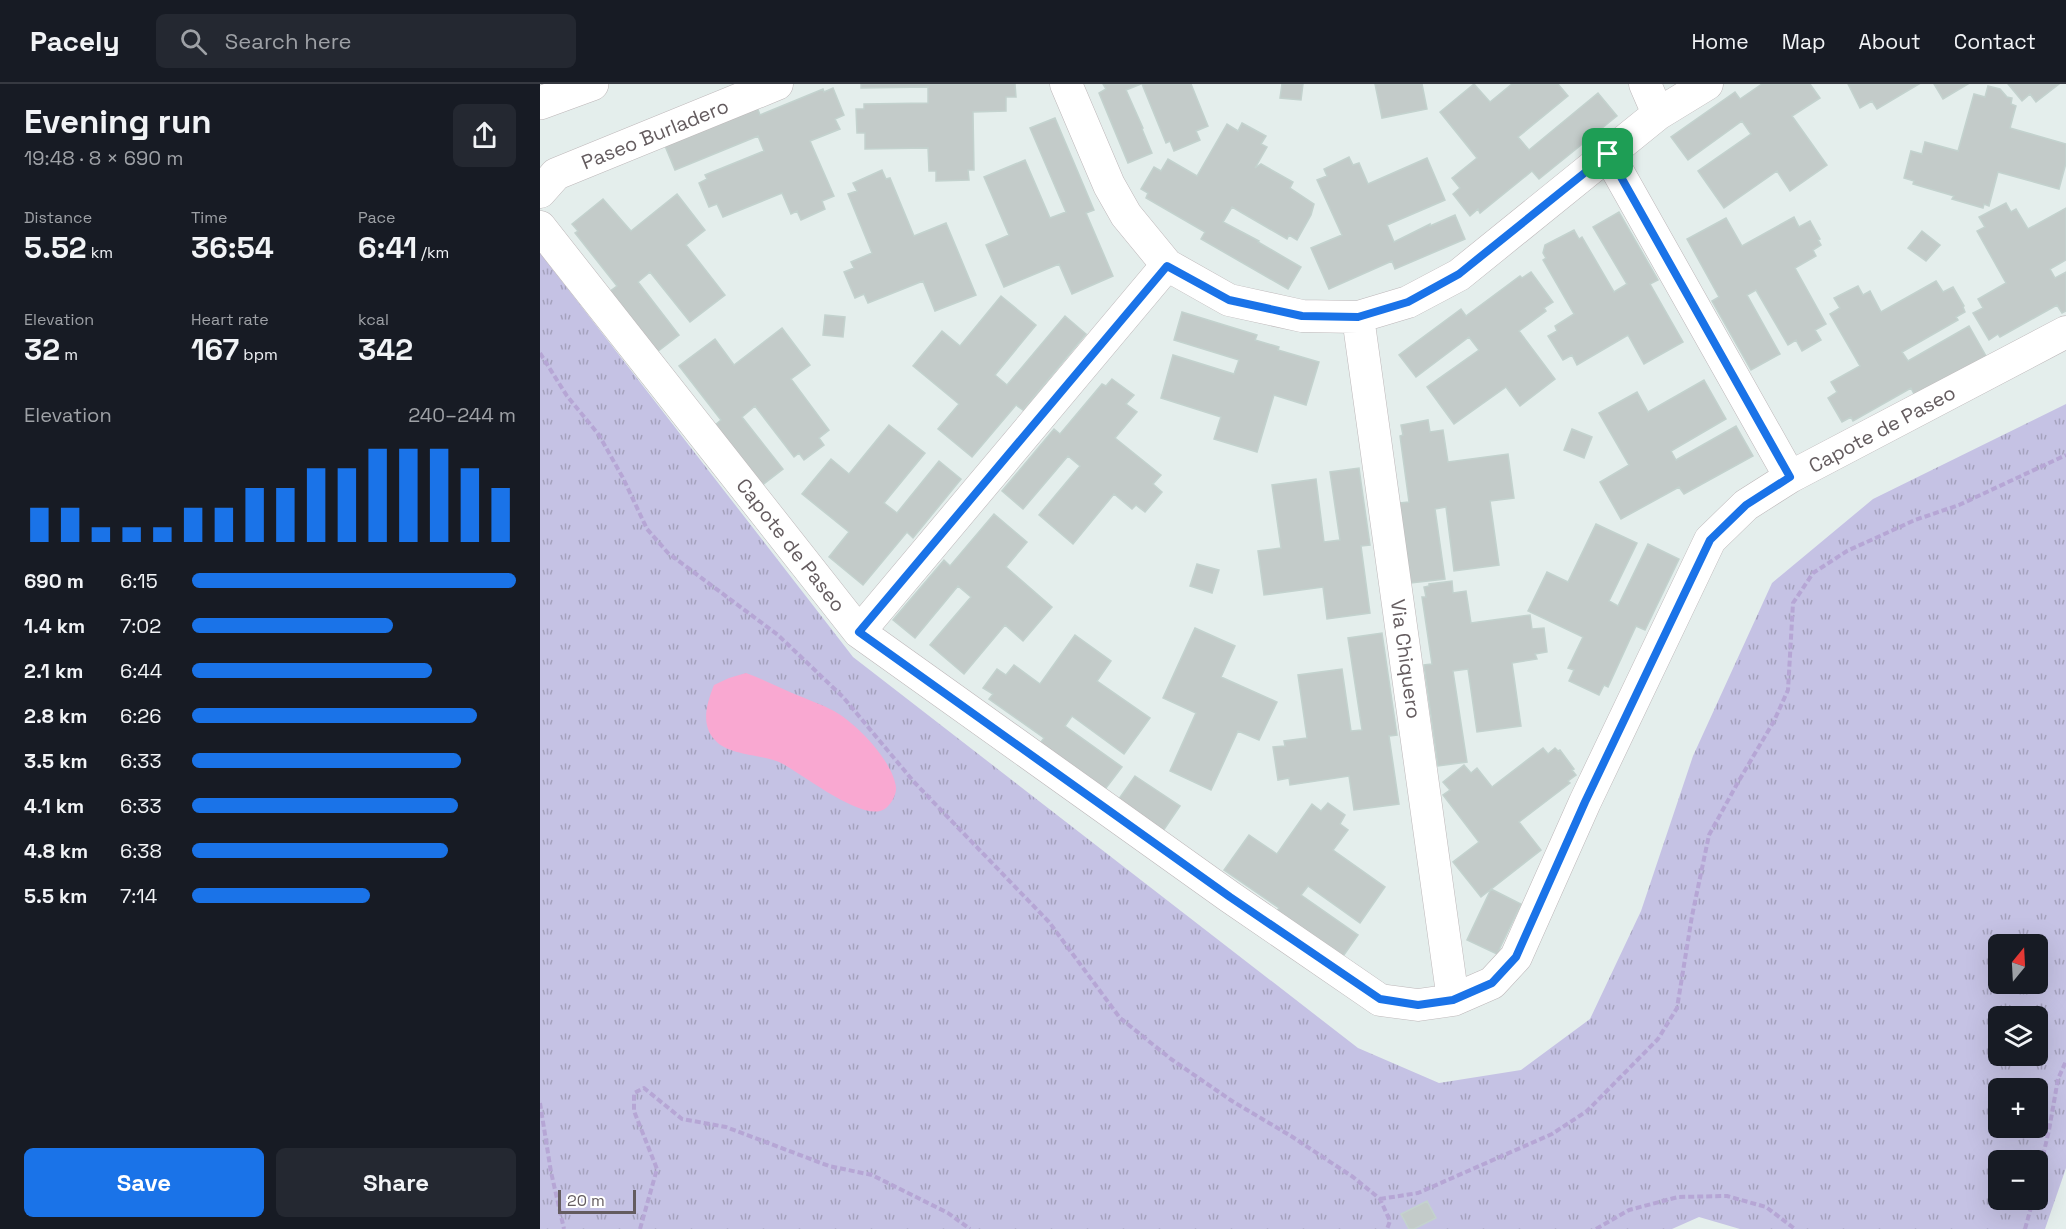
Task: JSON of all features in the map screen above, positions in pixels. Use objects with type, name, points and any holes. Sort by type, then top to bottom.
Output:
[{"type":"main road","points":[[540,103],[592,84]]},
{"type":"street","name":"Paseo Burladero","points":[[540,192],[556,174],[777,84]]},
{"type":"street","points":[[1066,84],[1114,195],[1126,215],[1167,266],[1229,300],[1302,316],[1358,317],[1408,302],[1459,274],[1658,114],[1707,84]]},
{"type":"street","points":[[1645,84],[1658,114]]},
{"type":"street","points":[[1608,154],[1790,477]]},
{"type":"street","name":"Capote de Paseo","points":[[540,226],[859,632],[1230,897],[1380,999],[1418,1005],[1453,1000],[1492,983],[1516,957],[1585,802],[1710,540],[1746,505],[1790,477],[2066,332]]},
{"type":"street","points":[[859,632],[1167,266]]},
{"type":"street","name":"Via Chiquero","points":[[1358,317],[1453,1000]]},
{"type":"path","points":[[540,353],[567,396],[599,435],[623,478],[647,529],[668,553],[777,635],[843,697],[914,782],[1049,922],[1120,1018],[1171,1059],[1214,1089],[1291,1136],[1380,1198],[1390,1221],[1387,1229]]},
{"type":"path","points":[[1380,1198],[1418,1193],[1552,1134],[1587,1111],[1658,1039],[1677,1008],[1692,916],[1709,835],[1774,721],[1788,690],[1793,603],[1813,573],[1847,551],[1866,542],[1915,520],[1959,505],[2066,455]]},
{"type":"path","points":[[2044,1150],[2058,1079],[2066,1060]]},
{"type":"path","points":[[640,1229],[657,1169],[634,1111],[634,1093],[644,1088],[682,1119],[726,1127],[829,1166],[872,1175],[948,1213],[970,1229]]},
{"type":"path","points":[[540,1103],[551,1172],[564,1229]]},
{"type":"path","points":[[1596,1229],[1629,1210],[1678,1197],[1727,1196],[1767,1207],[1795,1229]]},
{"type":"path","points":[[2025,1229],[2030,1210]]},
{"type":"green space","points":[[540,253],[853,657],[1358,1048],[1439,1083],[1521,1070],[1590,1019],[1641,911],[1693,756],[1772,583],[1873,499],[2066,404],[2066,1168],[2045,1229],[1740,1229],[1699,1217],[1672,1229],[540,1229]]},
{"type":"shaded area","points":[[746,673],[829,708],[863,734],[881,755],[893,777],[896,790],[889,805],[880,811],[858,808],[830,794],[783,764],[728,749],[715,740],[710,734],[706,720],[707,706],[714,685]]},
{"type":"building","points":[[861,84],[1015,84],[1016,97],[1006,97],[1006,111],[973,112],[974,170],[968,170],[969,180],[936,181],[936,171],[929,171],[928,148],[865,149],[865,133],[857,133],[856,109],[864,109],[864,104],[928,103],[928,87],[861,88]]},
{"type":"building","points":[[1103,84],[1141,84],[1126,90],[1152,153],[1128,163],[1099,93],[1106,89]]},
{"type":"building","points":[[1142,84],[1191,84],[1208,126],[1196,131],[1200,140],[1174,151],[1170,141],[1166,143]]},
{"type":"building","points":[[1282,84],[1303,84],[1301,100],[1280,98]]},
{"type":"building","points":[[1375,84],[1422,84],[1427,109],[1382,118]]},
{"type":"building","points":[[1474,84],[1490,102],[1512,84],[1558,84],[1568,96],[1518,137],[1529,150],[1598,93],[1617,116],[1539,179],[1532,171],[1480,213],[1478,209],[1470,216],[1453,194],[1460,188],[1452,178],[1477,158],[1440,112]]},
{"type":"building","points":[[1762,84],[1810,84],[1820,98],[1792,116],[1827,165],[1790,191],[1777,171],[1724,208],[1698,171],[1751,134],[1742,121],[1688,160],[1671,137],[1735,92],[1740,99]]},
{"type":"building","points":[[1848,84],[1919,84],[1877,109],[1872,101],[1860,108]]},
{"type":"building","points":[[1934,84],[1968,84],[1943,99]]},
{"type":"building","points":[[2008,84],[2059,84],[2036,102],[2030,94],[2022,101]]},
{"type":"building","points":[[1988,86],[2000,89],[2007,97],[2012,98],[2011,104],[2016,106],[2010,128],[2066,144],[2066,163],[2059,189],[1998,172],[1989,206],[1984,204],[1983,208],[1952,199],[1954,196],[1913,184],[1914,181],[1904,178],[1911,151],[1922,154],[1925,142],[1958,151],[1974,94],[1985,97]]},
{"type":"building","points":[[833,88],[844,115],[835,119],[840,129],[810,141],[834,196],[822,201],[825,209],[801,220],[797,211],[791,214],[782,193],[723,217],[717,204],[709,207],[699,183],[707,179],[705,175],[764,151],[758,136],[675,170],[665,146],[757,107],[760,115],[823,89],[824,92]]},
{"type":"building","points":[[1055,118],[1094,210],[1086,213],[1113,276],[1072,294],[1059,264],[1004,287],[986,245],[1009,235],[984,177],[1025,160],[1050,218],[1066,212],[1030,128]]},
{"type":"building","points":[[1242,123],[1266,136],[1261,144],[1267,147],[1255,168],[1261,164],[1293,182],[1290,188],[1314,204],[1311,215],[1297,240],[1289,235],[1287,239],[1232,207],[1223,222],[1301,267],[1288,289],[1201,239],[1205,232],[1146,198],[1148,193],[1141,189],[1154,167],[1161,171],[1168,159],[1197,176],[1227,124],[1238,131]]},
{"type":"building","points":[[1349,157],[1353,165],[1359,163],[1368,184],[1427,158],[1445,200],[1387,225],[1394,242],[1430,224],[1430,226],[1455,215],[1465,239],[1395,269],[1392,261],[1329,289],[1311,248],[1342,235],[1317,180],[1327,176],[1324,169]]},
{"type":"building","points":[[882,170],[886,179],[890,178],[914,236],[946,223],[976,295],[935,311],[923,281],[868,303],[864,294],[855,298],[844,272],[854,268],[851,262],[872,253],[848,194],[857,191],[853,183]]},
{"type":"building","points":[[677,194],[705,230],[686,245],[725,295],[690,322],[650,272],[638,282],[679,335],[657,352],[609,292],[617,286],[575,233],[578,231],[572,224],[603,199],[631,231]]},
{"type":"building","points":[[2006,203],[2011,212],[2016,209],[2028,229],[2066,208],[2066,260],[2050,269],[2055,278],[2066,272],[2066,311],[2062,313],[2057,305],[2000,337],[1998,334],[1989,340],[1973,313],[1983,308],[1978,299],[2006,283],[1977,231],[1985,227],[1979,217]]},
{"type":"building","points":[[1619,212],[1658,280],[1650,284],[1683,342],[1644,364],[1628,335],[1577,365],[1572,355],[1563,360],[1548,336],[1557,331],[1555,326],[1574,314],[1543,260],[1546,258],[1543,253],[1545,245],[1574,230],[1579,239],[1582,237],[1614,292],[1627,284],[1593,227]]},
{"type":"building","points":[[1794,217],[1799,227],[1810,221],[1820,239],[1818,240],[1821,245],[1813,250],[1816,256],[1795,268],[1826,324],[1815,330],[1821,340],[1802,351],[1796,340],[1788,345],[1756,290],[1747,295],[1780,354],[1751,370],[1712,301],[1719,297],[1687,239],[1726,218],[1742,246]]},
{"type":"building","points":[[1922,231],[1940,245],[1926,261],[1908,248]]},
{"type":"building","points":[[1531,272],[1553,302],[1544,308],[1546,311],[1519,331],[1555,379],[1520,406],[1506,387],[1454,424],[1427,387],[1479,350],[1469,337],[1416,377],[1399,355],[1461,309],[1466,316],[1520,276],[1522,278]]},
{"type":"building","points":[[1936,281],[1943,292],[1953,287],[1965,312],[1956,317],[1958,320],[1902,352],[1908,361],[1969,326],[1986,356],[1915,396],[1911,388],[1853,421],[1851,417],[1842,422],[1828,398],[1837,392],[1831,382],[1860,366],[1830,314],[1840,308],[1834,298],[1858,286],[1863,295],[1870,291],[1881,312]]},
{"type":"building","points":[[1001,296],[1036,325],[995,375],[1007,385],[1065,316],[1086,334],[1023,410],[1016,405],[972,457],[938,429],[959,404],[913,366],[942,331],[960,346]]},
{"type":"building","points":[[1182,312],[1257,335],[1255,340],[1279,347],[1278,350],[1319,362],[1306,405],[1274,395],[1257,452],[1214,439],[1221,417],[1161,398],[1173,355],[1234,374],[1239,360],[1174,340]]},
{"type":"building","points":[[825,315],[845,317],[843,337],[823,335]]},
{"type":"building","points":[[782,328],[810,365],[791,379],[829,430],[819,438],[824,445],[804,460],[799,453],[794,457],[755,406],[742,417],[783,469],[761,486],[715,425],[721,420],[679,366],[715,339],[734,365]]},
{"type":"building","points":[[1112,379],[1134,395],[1126,404],[1137,412],[1115,438],[1161,475],[1153,484],[1162,492],[1145,512],[1136,505],[1132,509],[1114,494],[1073,544],[1039,515],[1080,466],[1068,456],[1023,509],[1002,491],[1054,429],[1060,434],[1102,384],[1106,386]]},
{"type":"building","points":[[1704,380],[1726,419],[1671,451],[1676,460],[1736,426],[1753,456],[1684,494],[1679,487],[1621,519],[1600,482],[1629,465],[1599,413],[1637,392],[1648,412]]},
{"type":"building","points":[[1428,420],[1430,432],[1443,430],[1448,462],[1508,454],[1514,498],[1490,501],[1499,565],[1454,571],[1446,507],[1435,509],[1445,579],[1411,583],[1400,503],[1409,502],[1400,436],[1403,435],[1401,425]]},
{"type":"building","points":[[889,425],[925,453],[884,503],[897,513],[939,461],[961,479],[913,538],[907,532],[863,585],[829,557],[849,532],[802,494],[831,459],[849,474]]},
{"type":"building","points":[[1572,429],[1592,437],[1584,458],[1564,450]]},
{"type":"building","points":[[1359,468],[1370,545],[1361,546],[1370,613],[1327,619],[1323,587],[1264,595],[1258,551],[1281,548],[1272,485],[1316,479],[1324,542],[1340,540],[1330,472]]},
{"type":"building","points":[[994,514],[1027,542],[1006,567],[1052,607],[1023,641],[1005,625],[964,674],[930,645],[971,597],[958,586],[915,638],[893,620],[944,560],[950,566]]},
{"type":"building","points":[[1596,524],[1637,543],[1609,601],[1618,606],[1648,544],[1679,559],[1645,630],[1636,626],[1608,687],[1604,685],[1599,695],[1569,681],[1574,670],[1568,668],[1583,637],[1528,611],[1547,572],[1568,582]]},
{"type":"building","points":[[1197,564],[1219,570],[1212,593],[1190,586]]},
{"type":"building","points":[[1452,581],[1453,593],[1466,591],[1471,623],[1530,615],[1532,629],[1544,628],[1547,652],[1535,654],[1537,659],[1512,663],[1521,726],[1477,732],[1468,669],[1453,671],[1467,762],[1438,766],[1424,665],[1432,664],[1422,597],[1426,597],[1424,587],[1429,584]]},
{"type":"building","points":[[1195,628],[1235,646],[1221,677],[1277,702],[1259,740],[1238,731],[1211,790],[1170,771],[1196,713],[1163,698]]},
{"type":"building","points":[[1382,633],[1397,735],[1389,736],[1399,804],[1354,810],[1349,776],[1290,785],[1289,778],[1278,780],[1273,747],[1285,746],[1284,741],[1307,738],[1298,675],[1342,669],[1351,731],[1362,730],[1348,638]]},
{"type":"building","points":[[1075,635],[1111,661],[1097,681],[1150,718],[1124,754],[1072,716],[1065,726],[1122,767],[1103,792],[1038,746],[1044,738],[989,699],[993,694],[983,688],[997,669],[1006,675],[1014,665],[1040,684]]},
{"type":"building","points":[[1543,748],[1548,754],[1555,748],[1560,750],[1576,775],[1568,781],[1570,783],[1519,822],[1541,850],[1481,897],[1453,862],[1479,842],[1443,795],[1450,790],[1443,782],[1464,765],[1471,773],[1477,768],[1492,787]]},
{"type":"building","points":[[1135,776],[1180,806],[1161,834],[1116,803]]},
{"type":"building","points":[[1328,803],[1345,815],[1340,824],[1348,830],[1333,850],[1385,887],[1360,923],[1308,886],[1301,895],[1358,935],[1339,962],[1273,916],[1279,908],[1224,870],[1249,835],[1277,854],[1312,804],[1321,811]]},
{"type":"building","points":[[1491,889],[1521,904],[1497,954],[1467,940]]},
{"type":"building","points":[[1427,1201],[1436,1218],[1414,1229],[1409,1229],[1401,1214]]},
{"type":"route","points":[[1608,154],[1790,477],[1746,505],[1710,540],[1585,802],[1516,957],[1492,983],[1453,1000],[1418,1005],[1380,999],[1230,897],[859,632],[1167,266],[1229,300],[1302,316],[1358,317],[1408,302],[1459,274],[1608,154]]}]
